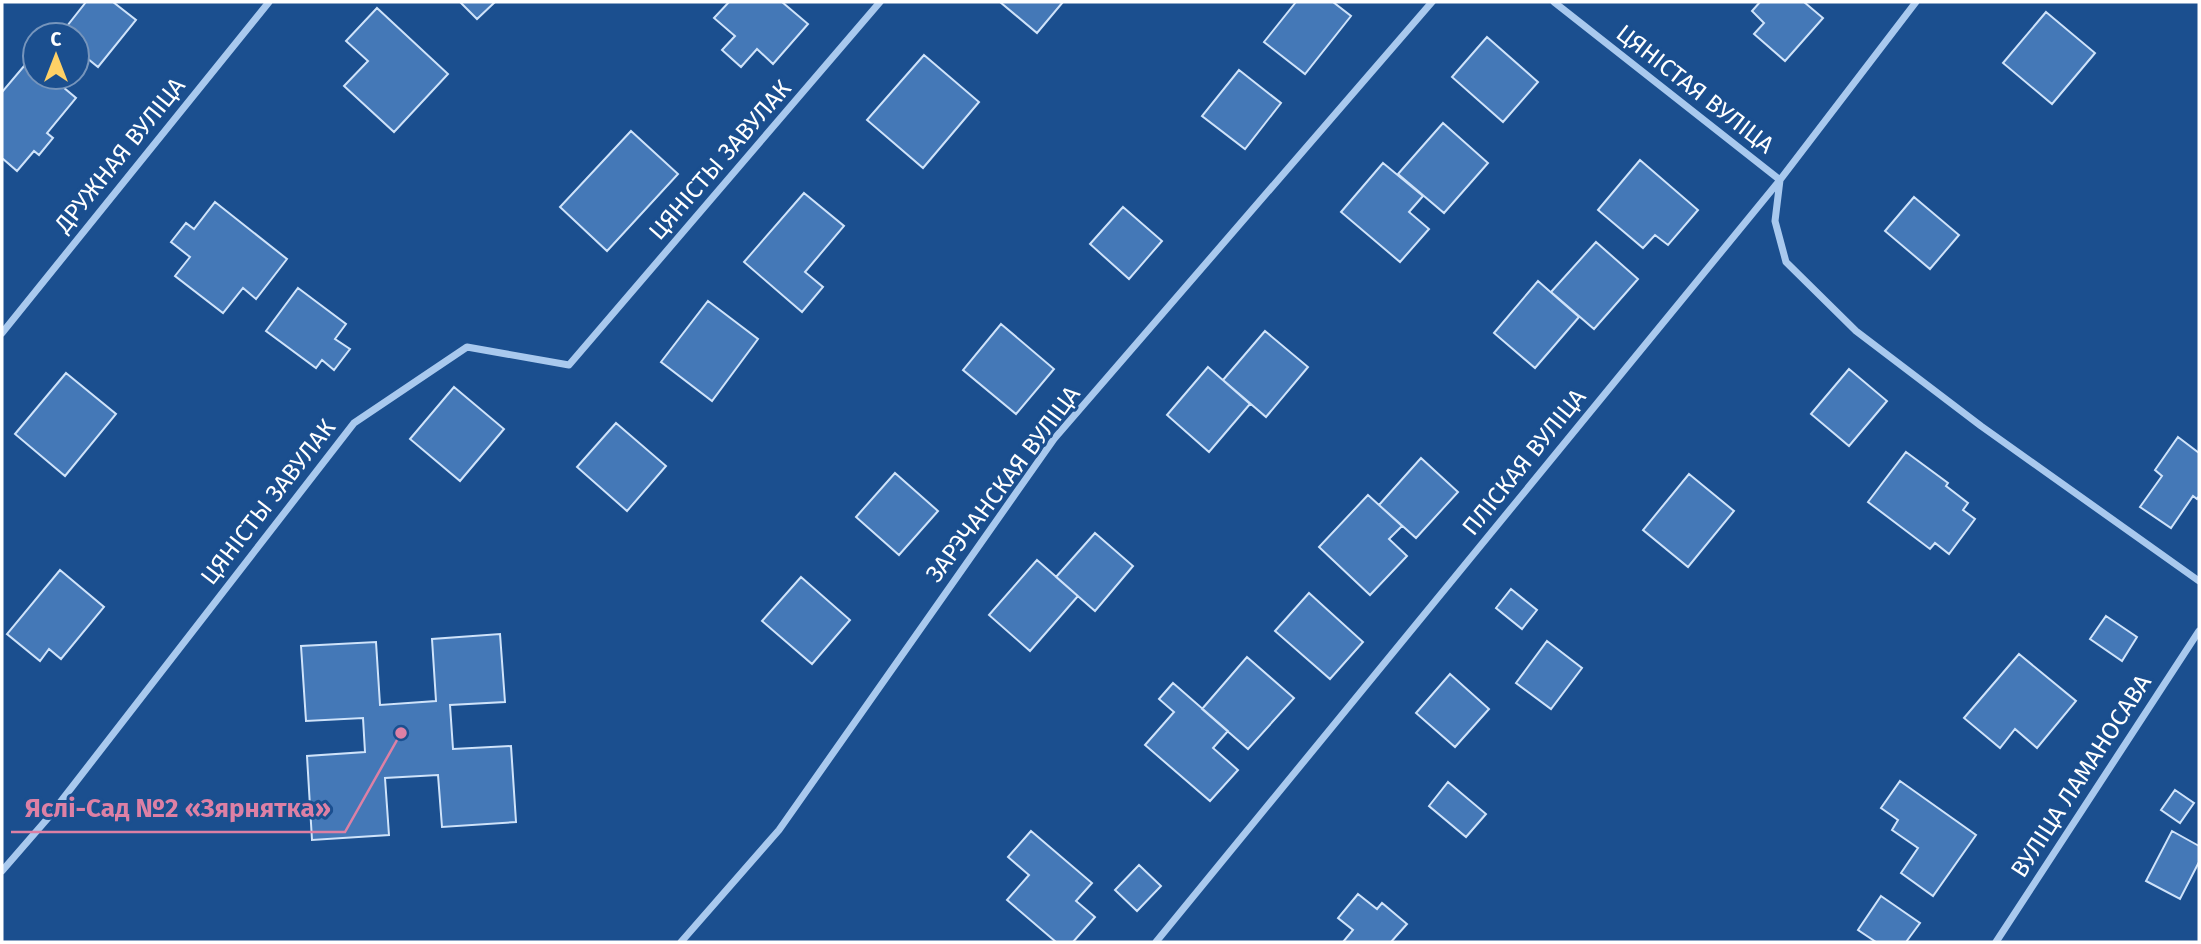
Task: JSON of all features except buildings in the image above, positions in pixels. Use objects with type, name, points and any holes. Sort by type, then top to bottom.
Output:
[{"type":"street","name":"ДРУЖНАЯ ВУЛІЦА","points":[[2,333],[269,2]]},
{"type":"street","name":"ЦЯНІСТЫ ЗАВУЛАК","points":[[2,871],[56,807],[354,423],[467,347],[569,365],[880,2]]},
{"type":"street","name":"ЗАРЭЧАНСКАЯ ВУЛІЦА","points":[[681,942],[779,830],[1054,439],[1432,2]]},
{"type":"street","name":"ЦЯНІСТАЯ ВУЛІЦА","points":[[1554,2],[1780,180]]},
{"type":"street","name":"ПЛІСКАЯ ВУЛІЦА","points":[[1156,942],[1780,180],[1916,2]]},
{"type":"street","points":[[1780,180],[1775,221],[1786,262],[1856,331],[1981,426],[2199,581]]},
{"type":"street","name":"ВУЛІЦА ЛАМАНОСАВА","points":[[1996,942],[2199,631]]},
{"type":"place","name":"Яслі-Сад №2 «Зярнятка»","points":[[401,733]]}]
